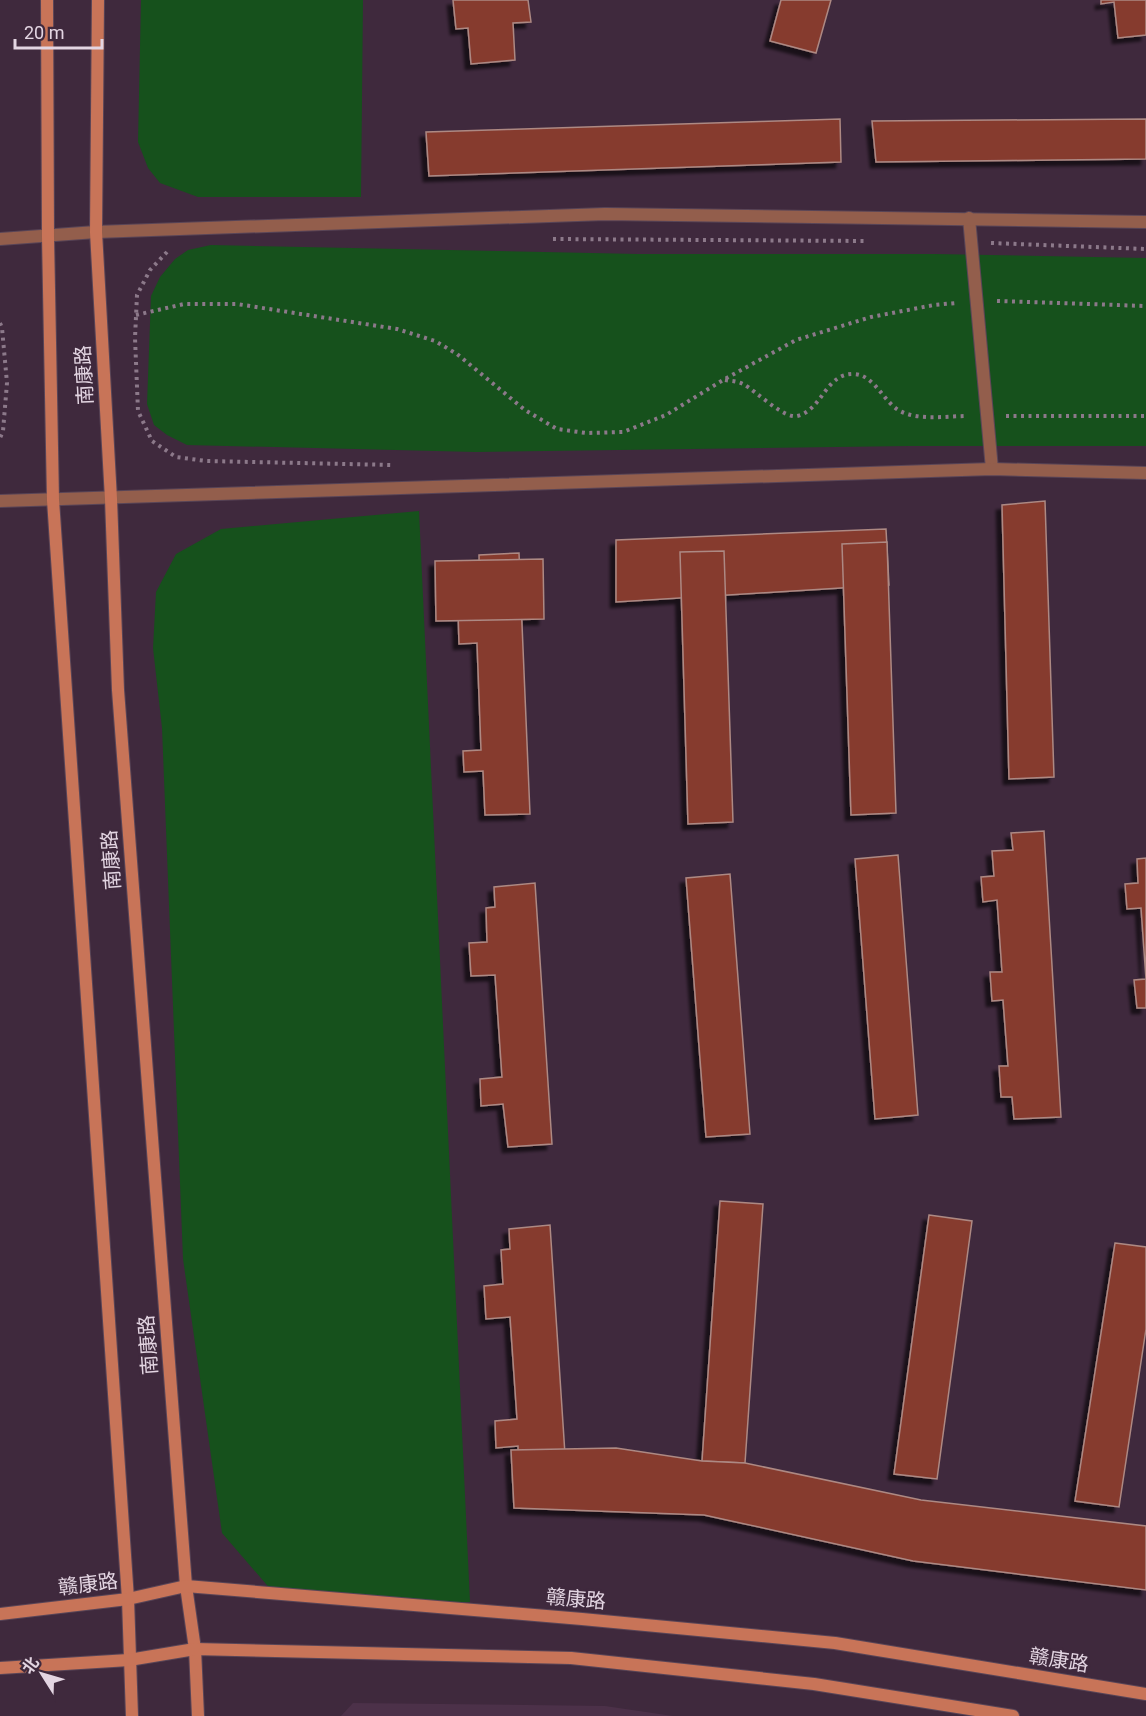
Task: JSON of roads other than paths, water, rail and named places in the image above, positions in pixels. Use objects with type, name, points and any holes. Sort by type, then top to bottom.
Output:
[{"type":"main road","name":"南康路","points":[[47,0],[48,237],[53,500],[128,1599],[132,1716]]},
{"type":"main road","name":"南康路","points":[[98,0],[96,232],[111,498],[118,690],[186,1586],[195,1648],[198,1716]]},
{"type":"main road","name":"赣康路","points":[[0,1614],[128,1599],[186,1586],[582,1618],[835,1643],[1146,1694]]},
{"type":"main road","points":[[0,1668],[129,1660],[195,1648],[571,1658],[814,1684],[1013,1716]]},
{"type":"street","points":[[0,239],[96,232],[605,214],[1146,222]]},
{"type":"street","points":[[969,218],[992,469]]},
{"type":"street","points":[[0,501],[992,469],[1146,473]]}]
